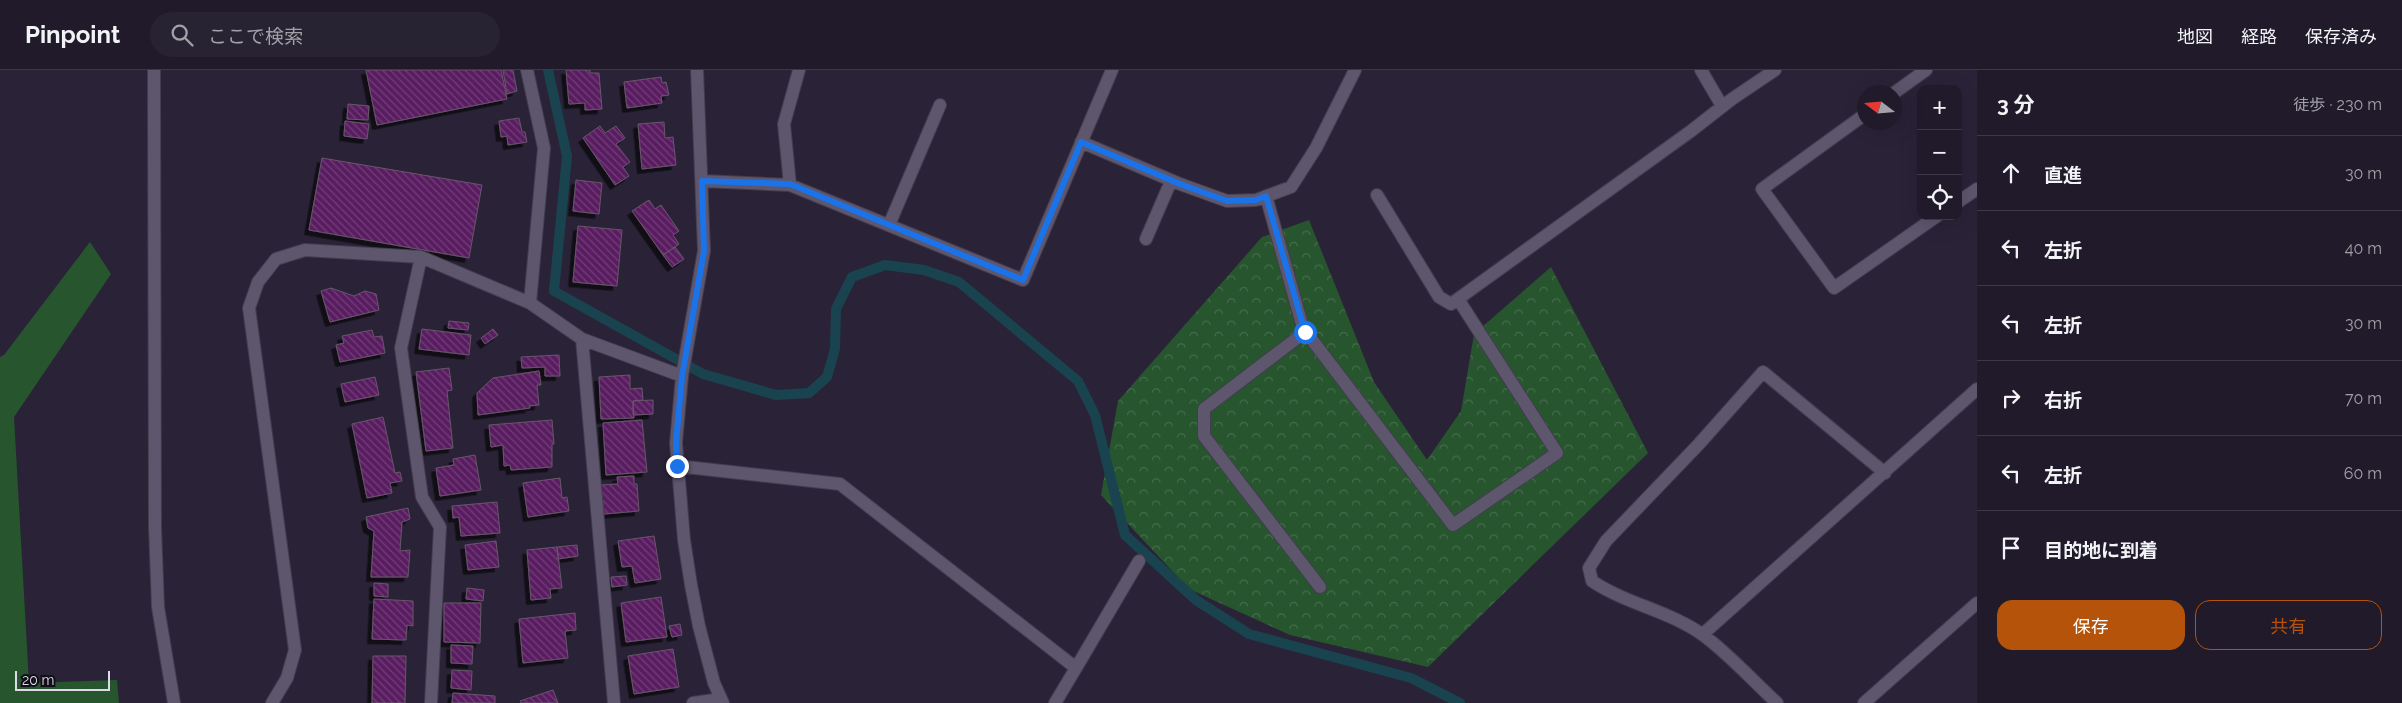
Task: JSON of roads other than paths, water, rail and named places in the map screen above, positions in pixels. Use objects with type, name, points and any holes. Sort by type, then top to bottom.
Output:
[{"type":"street","points":[[154,70],[155,527],[158,608],[174,703]]},
{"type":"street","points":[[527,70],[544,148],[530,303]]},
{"type":"street","points":[[693,703],[722,701],[699,626],[691,585],[684,540],[676,443],[682,376],[704,251],[697,70]]},
{"type":"street","points":[[790,184],[784,124],[799,70]]},
{"type":"street","points":[[702,181],[790,184],[1023,280],[1112,70]]},
{"type":"street","points":[[1081,142],[1171,181],[1227,201],[1256,200],[1291,187],[1316,148],[1355,70]]},
{"type":"street","points":[[1701,70],[1722,106]]},
{"type":"street","points":[[1378,195],[1439,298],[1451,304],[1722,106],[1775,70]]},
{"type":"street","points":[[1902,87],[1926,70]]},
{"type":"street","points":[[889,226],[940,105]]},
{"type":"street","points":[[1857,120],[1762,189],[1834,288],[1932,220]]},
{"type":"street","points":[[1146,239],[1171,181]]},
{"type":"street","points":[[1962,199],[1977,189]]},
{"type":"street","points":[[1266,196],[1305,332],[1453,525],[1557,453],[1458,299]]},
{"type":"street","points":[[272,703],[287,678],[295,650],[249,308],[258,282],[276,259],[305,250],[420,257],[530,303],[582,339],[682,376]]},
{"type":"street","points":[[420,257],[401,348],[422,497],[440,527],[430,703]]},
{"type":"street","points":[[1305,332],[1204,409],[1204,436],[1320,587]]},
{"type":"street","points":[[582,339],[614,703]]},
{"type":"street","points":[[1776,703],[1702,634],[1655,610],[1609,593],[1592,581],[1589,568],[1606,541],[1699,444],[1763,372],[1885,473]]},
{"type":"street","points":[[1702,634],[1885,473],[1977,389]]},
{"type":"street","points":[[677,466],[840,484],[1076,668]]},
{"type":"street","points":[[1055,703],[1139,561]]},
{"type":"street","points":[[1864,703],[1977,603]]},
{"type":"waterway","points":[[548,70],[567,156],[554,291],[703,374],[776,395],[809,393],[827,377],[835,349],[836,309],[852,277],[885,265],[924,270],[959,282],[1078,381],[1095,415],[1125,535],[1196,600],[1249,634],[1411,678],[1460,703]]}]
